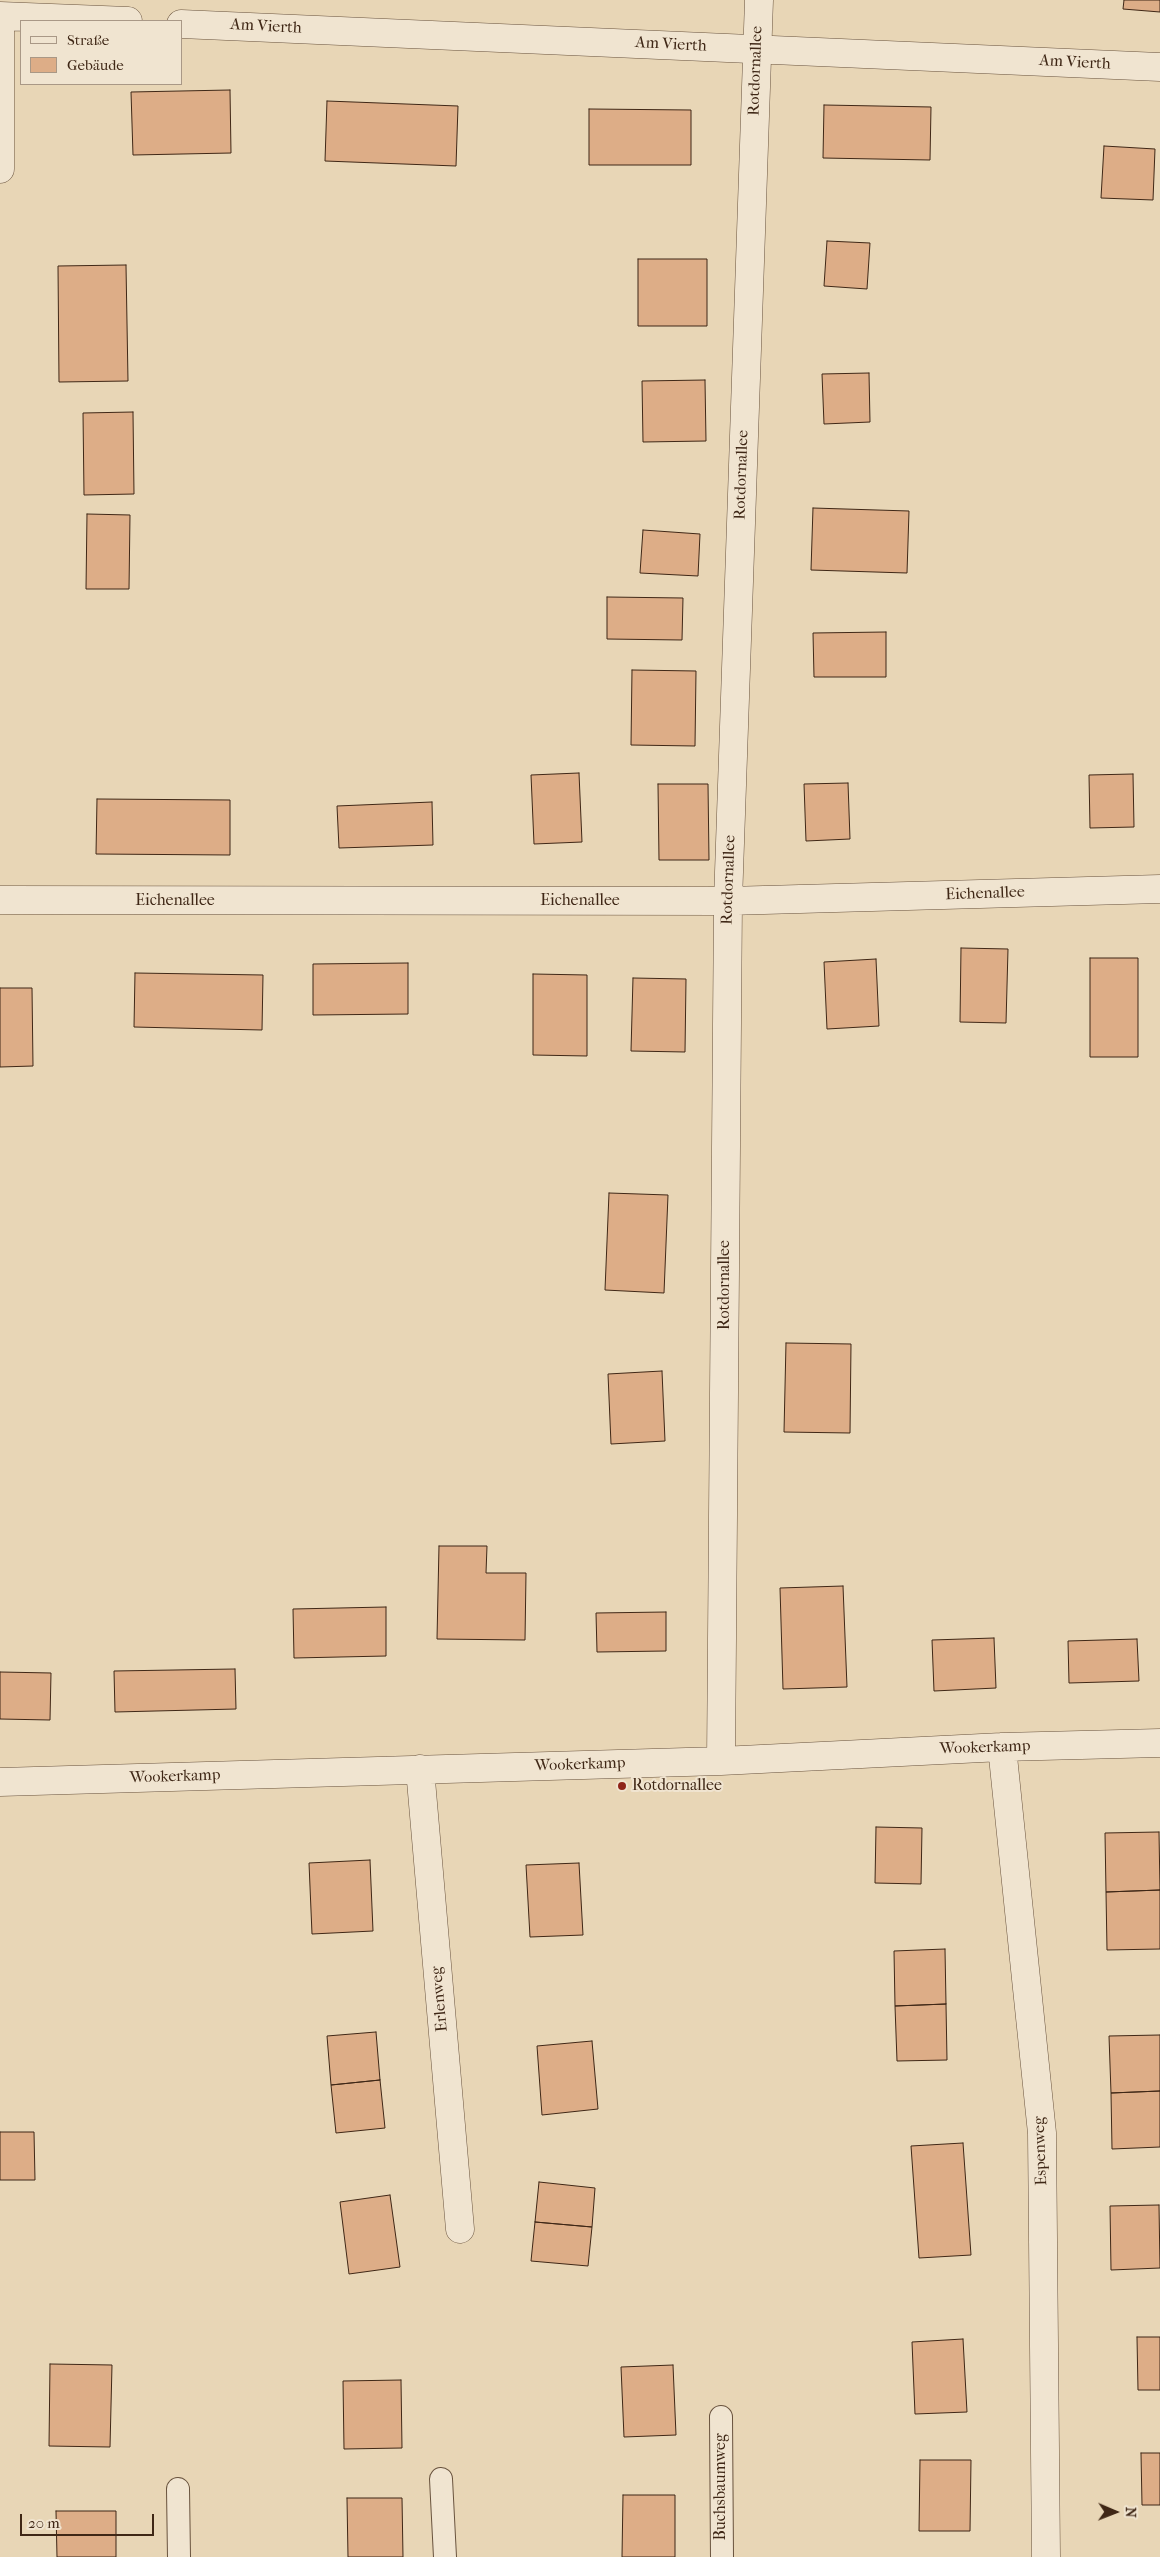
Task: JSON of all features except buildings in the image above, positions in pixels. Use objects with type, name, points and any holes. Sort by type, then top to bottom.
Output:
[{"type":"street","name":"Rotdornallee","points":[[721,1761],[728,901],[759,0]]},
{"type":"street","points":[[0,169],[0,16],[102,20]]},
{"type":"street","name":"Am Vierth","points":[[182,24],[1160,67]]},
{"type":"street","name":"Eichenallee","points":[[0,900],[728,901],[1160,889]]},
{"type":"street","name":"Wookerkamp","points":[[0,1782],[721,1761],[1002,1747],[1160,1743]]},
{"type":"street","name":"Espenweg","points":[[1002,1747],[1042,2132],[1046,2557]]},
{"type":"street","name":"Erlenweg","points":[[420,1769],[460,2229]]},
{"type":"lane","name":"Buchsbaumweg","points":[[721,2418],[722,2557]]},
{"type":"lane","points":[[441,2479],[446,2557]]},
{"type":"lane","points":[[178,2489],[179,2557]]},
{"type":"place","name":"Rotdornallee","points":[[622,1786]]}]
